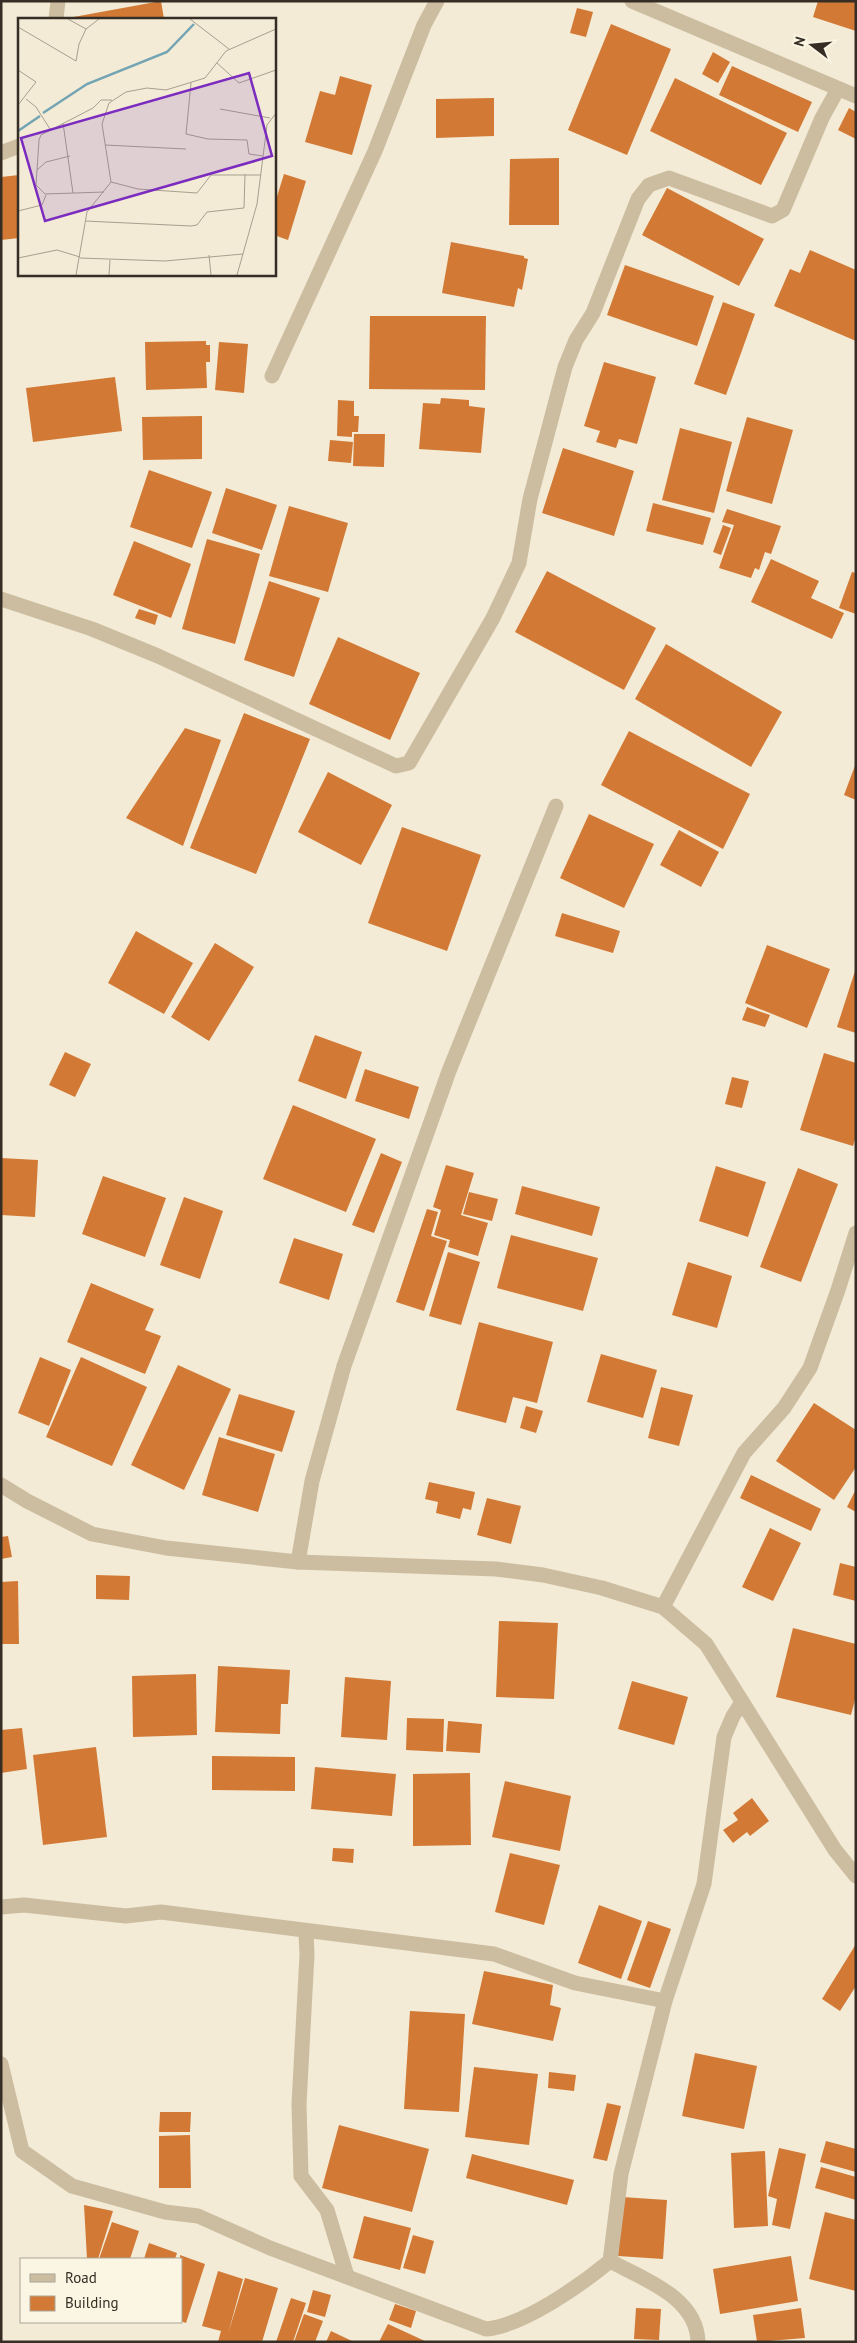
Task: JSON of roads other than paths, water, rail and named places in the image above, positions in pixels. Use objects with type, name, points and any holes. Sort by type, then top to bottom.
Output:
[{"type":"street","points":[[56,18],[58,1]]},
{"type":"street","points":[[272,376],[375,151],[424,25],[436,1]]},
{"type":"street","points":[[632,1],[856,96]]},
{"type":"street","points":[[1,599],[92,629],[158,656],[396,766],[409,763],[493,618],[519,563],[530,499],[565,368],[576,340],[593,313],[638,199],[649,185],[670,178],[772,216],[783,210],[822,118],[838,89]]},
{"type":"street","points":[[1,153],[18,146]]},
{"type":"street","points":[[298,1562],[312,1481],[344,1366],[449,1071],[556,806]]},
{"type":"street","points":[[662,1607],[744,1452],[784,1408],[810,1368],[856,1233]]},
{"type":"street","points":[[1,1485],[27,1501],[92,1534],[166,1548],[298,1562],[496,1569],[543,1575],[602,1588],[662,1607],[706,1644],[835,1850],[856,1876]]},
{"type":"street","points":[[1,2064],[22,2151],[72,2186],[165,2212],[198,2216],[270,2248],[486,2329],[506,2326],[523,2320],[610,2261],[621,2174],[665,2001],[704,1884],[715,1816],[721,1750],[733,1716],[742,1702]]},
{"type":"street","points":[[1,1907],[24,1905],[126,1916],[161,1912],[306,1932],[494,1954],[575,1983],[665,2001]]},
{"type":"street","points":[[306,1932],[307,1955],[299,2104],[301,2176],[327,2210],[347,2276]]},
{"type":"street","points":[[610,2261],[666,2292],[686,2308],[698,2330],[698,2342]]}]
